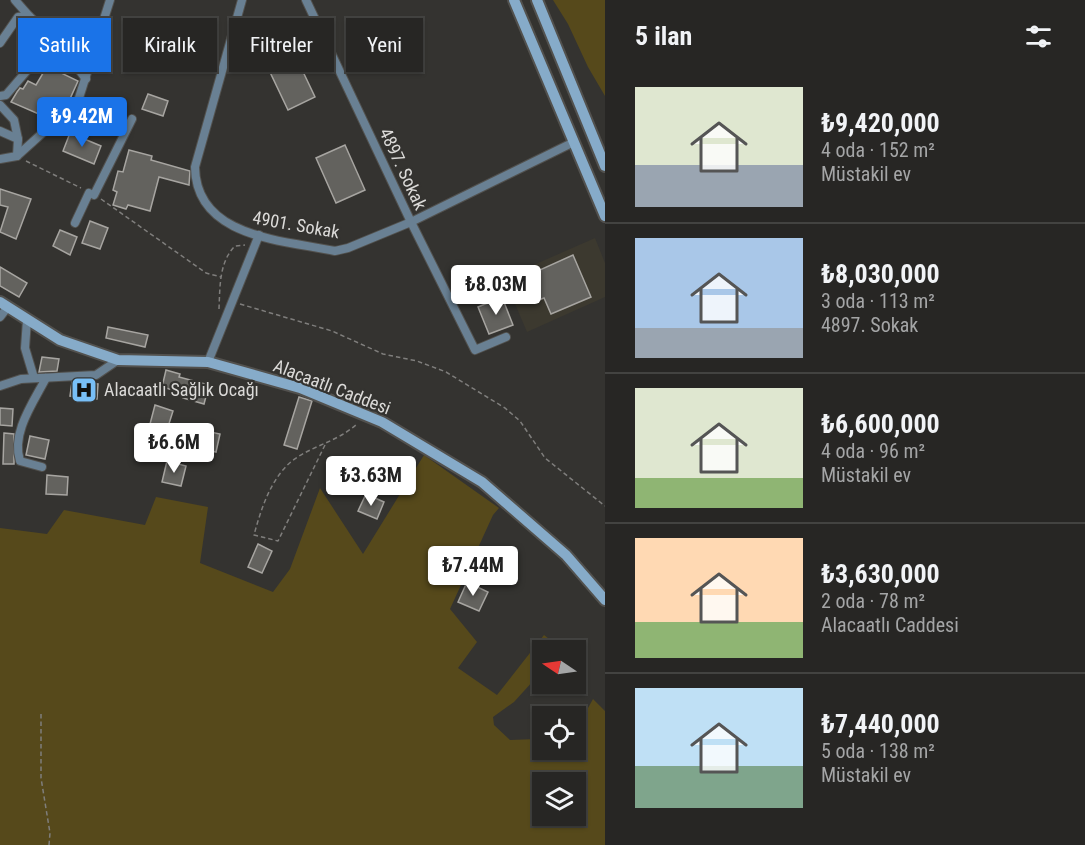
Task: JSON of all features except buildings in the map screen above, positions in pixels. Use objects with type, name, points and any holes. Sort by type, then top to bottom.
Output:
[{"type":"street","points":[[15,0],[29,16]]},
{"type":"street","points":[[0,159],[17,156],[78,102],[110,0]]},
{"type":"street","name":"4901. Sokak","points":[[242,0],[196,158],[197,186],[222,221],[241,231],[335,251],[348,248],[411,222],[574,142]]},
{"type":"street","name":"4897. Sokak","points":[[306,0],[411,222],[475,350],[506,337]]},
{"type":"street","points":[[514,0],[605,216]]},
{"type":"street","points":[[537,0],[605,166]]},
{"type":"street","points":[[0,44],[18,17],[29,16]]},
{"type":"street","points":[[0,96],[6,94],[25,72]]},
{"type":"street","points":[[81,72],[86,79]]},
{"type":"street","points":[[0,105],[14,120],[18,139],[17,156]]},
{"type":"street","points":[[75,223],[132,118]]},
{"type":"street","points":[[0,131],[18,139]]},
{"type":"street","points":[[208,362],[259,235]]},
{"type":"street","points":[[0,317],[4,305]]},
{"type":"street","name":"Alacaatlı Caddesi","points":[[4,305],[60,340],[118,360],[208,362],[300,388],[382,422],[482,482],[566,555],[605,600]]},
{"type":"street","points":[[27,320],[25,348],[34,378]]},
{"type":"street","points":[[1,385],[21,379],[96,375],[118,360]]},
{"type":"street","points":[[42,467],[20,461],[17,452],[20,430],[46,378]]},
{"type":"path","points":[[17,156],[92,194],[206,273],[221,277]]},
{"type":"path","points":[[221,328],[221,277],[225,261],[236,246],[255,245]]},
{"type":"path","points":[[232,302],[333,331],[383,354],[417,361],[446,372],[505,408],[520,421],[545,458],[605,506]]},
{"type":"path","points":[[325,445],[278,541],[254,535],[272,485],[292,461],[347,433],[367,416]]},
{"type":"path","points":[[41,714],[41,778],[50,833],[49,845]]},
{"type":"shaded area","points":[[553,0],[605,0],[605,96],[588,67],[568,24]]},
{"type":"shaded area","points":[[595,238],[605,263],[605,297],[527,332],[504,278]]},
{"type":"shaded area","points":[[424,455],[499,508],[493,515],[450,609],[477,642],[458,668],[497,695],[532,650],[532,682],[514,702],[493,717],[494,725],[510,740],[532,739],[532,760],[586,760],[586,712],[593,699],[605,711],[605,845],[0,845],[0,528],[47,534],[64,510],[145,525],[156,497],[208,507],[200,563],[273,592],[290,569],[320,488],[363,554]]},
{"type":"shaded area","points":[[544,635],[550,640],[540,640]]},
{"type":"place","name":"Alacaatlı Sağlık Ocağı","points":[[84,390]]}]
